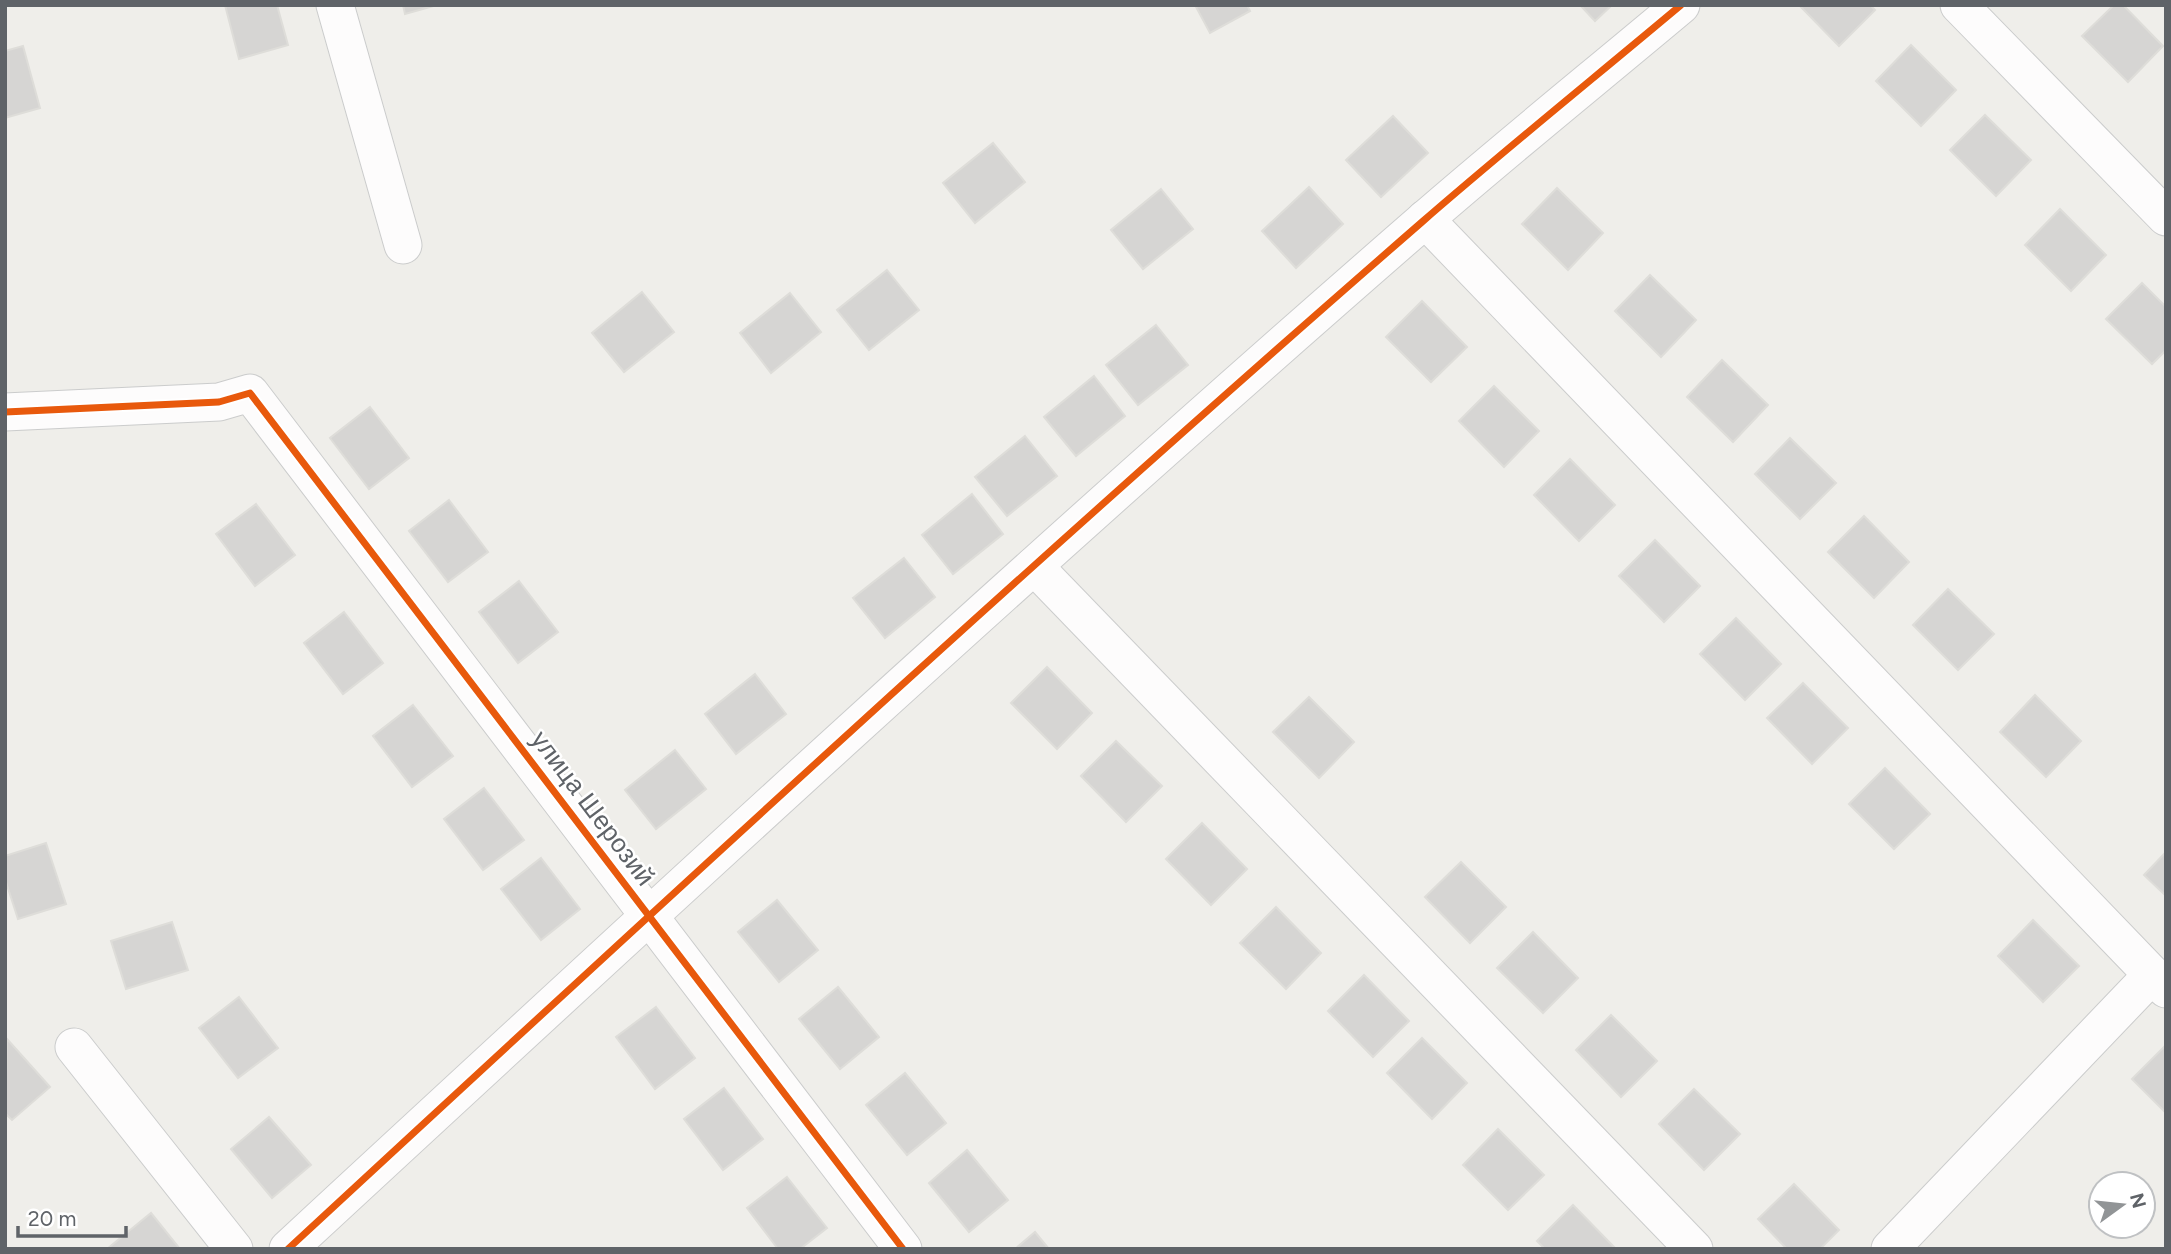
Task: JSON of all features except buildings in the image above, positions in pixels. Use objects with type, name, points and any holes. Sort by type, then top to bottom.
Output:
[{"type":"street","points":[[335,5],[403,245]]},
{"type":"street","points":[[288,1249],[648,915],[1034,566],[1425,219],[1681,5]]},
{"type":"street","points":[[1959,5],[2166,217]]},
{"type":"street","points":[[1425,219],[2159,982],[1890,1249]]},
{"type":"street","name":"улица Шерозий","points":[[5,412],[219,402],[250,393],[903,1249]]},
{"type":"street","points":[[1034,566],[1694,1249]]},
{"type":"street","points":[[74,1047],[234,1249]]},
{"type":"cycle path","points":[[288,1249],[710,860],[1135,475],[1454,194],[1681,5]]},
{"type":"cycle path","points":[[5,412],[219,402],[250,393],[903,1249]]}]
